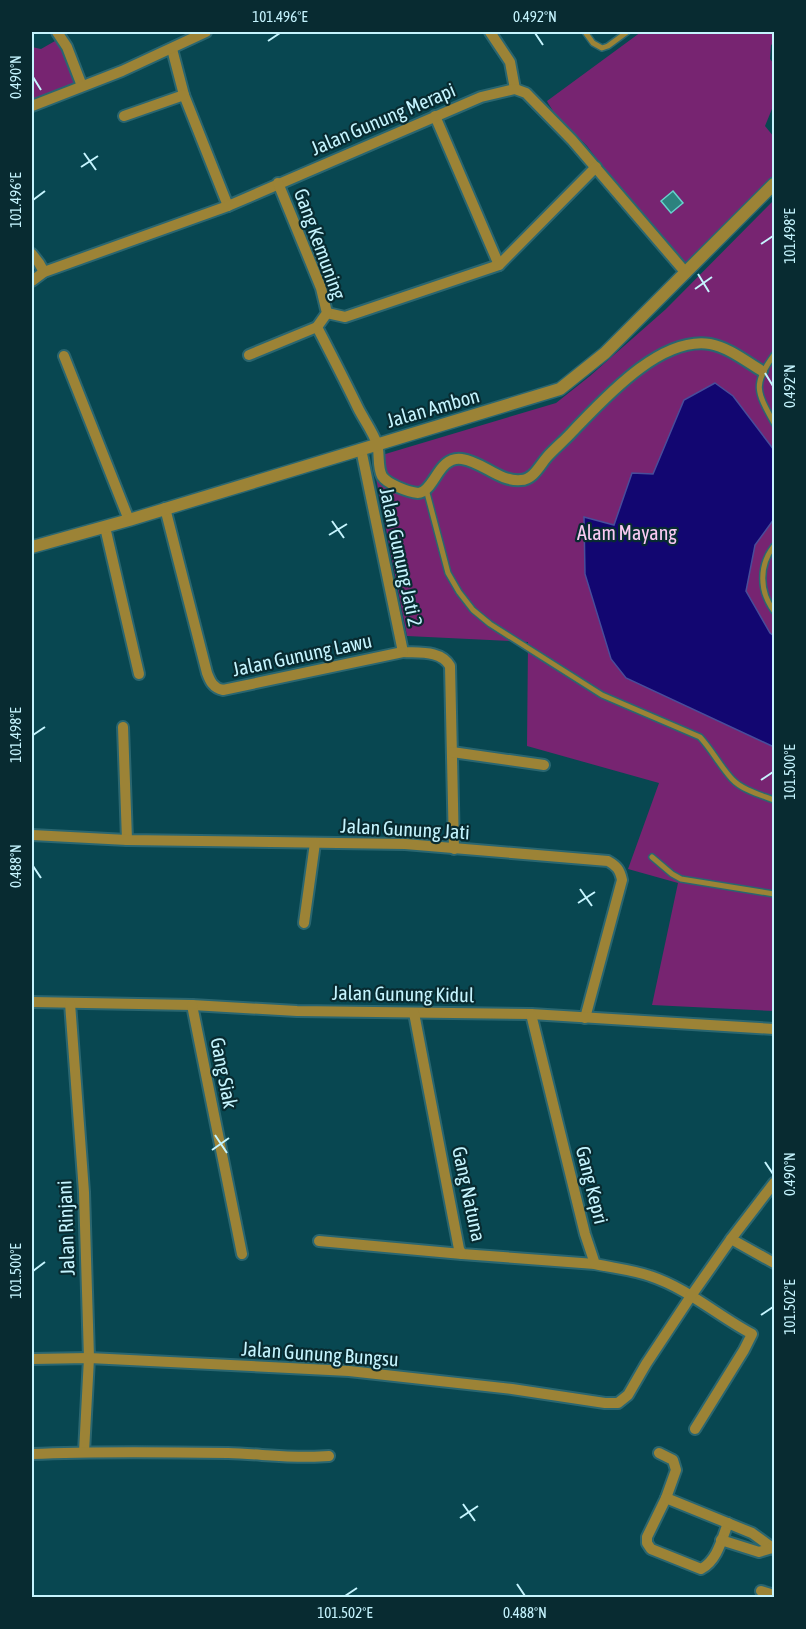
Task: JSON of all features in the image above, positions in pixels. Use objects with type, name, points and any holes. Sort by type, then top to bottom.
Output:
[{"type":"street","points":[[57,32],[67,48],[82,86]]},
{"type":"street","points":[[32,106],[172,49],[206,32]]},
{"type":"street","points":[[490,32],[510,62],[515,89],[526,93],[572,140],[686,273]]},
{"type":"street","points":[[172,49],[184,95],[228,206]]},
{"type":"street","name":"Jalan Gunung Merapi","points":[[32,280],[44,272],[228,206],[481,97],[515,89]]},
{"type":"street","points":[[124,116],[184,95]]},
{"type":"street","points":[[435,116],[499,265]]},
{"type":"street","points":[[327,313],[345,317],[499,265],[596,167]]},
{"type":"street","name":"Gang Kemuning","points":[[278,183],[321,288],[327,313],[317,327],[377,445],[380,473],[383,478],[395,485],[416,493],[421,493],[426,489]]},
{"type":"street","name":"Jalan Ambon","points":[[32,547],[129,520],[560,389],[605,353],[774,184]]},
{"type":"street","points":[[32,254],[44,272]]},
{"type":"street","points":[[249,355],[317,327]]},
{"type":"street","points":[[426,489],[439,471],[449,461],[456,459],[476,464],[502,477],[519,481],[529,478],[618,384],[638,368],[686,345],[708,344],[719,347],[762,371]]},
{"type":"street","points":[[64,356],[129,520]]},
{"type":"street","name":"Jalan Gunung Jati 2","points":[[361,449],[403,652],[441,655],[447,659],[450,666],[454,849]]},
{"type":"street","name":"Jalan Gunung Lawu","points":[[165,508],[207,673],[210,682],[218,689],[223,690],[403,652]]},
{"type":"street","points":[[105,527],[139,674]]},
{"type":"street","points":[[123,727],[127,840]]},
{"type":"street","points":[[452,752],[544,765]]},
{"type":"street","name":"Jalan Gunung Jati","points":[[32,835],[127,840],[405,844],[608,861],[616,865],[621,872],[622,880],[585,1018]]},
{"type":"street","points":[[304,923],[315,843]]},
{"type":"street","name":"Jalan Gunung Kidul","points":[[32,1001],[192,1005],[297,1011],[531,1014],[774,1029]]},
{"type":"street","name":"Jalan Rinjani","points":[[70,1003],[84,1192],[89,1358],[84,1452]]},
{"type":"street","name":"Gang Siak","points":[[192,1005],[243,1254]]},
{"type":"street","name":"Gang Natuna","points":[[414,1013],[459,1249],[462,1254],[595,1264]]},
{"type":"street","name":"Gang Kepri","points":[[531,1014],[585,1234],[595,1264]]},
{"type":"street","points":[[691,1296],[774,1183]]},
{"type":"street","points":[[731,1239],[774,1263]]},
{"type":"street","points":[[319,1241],[462,1254]]},
{"type":"street","points":[[595,1264],[650,1276],[691,1296],[752,1334],[695,1429]]},
{"type":"street","name":"Jalan Gunung Bungsu","points":[[32,1359],[89,1358],[349,1371],[618,1403],[628,1395],[691,1296]]},
{"type":"street","points":[[32,1454],[84,1452],[229,1453],[310,1457],[329,1455]]},
{"type":"street","points":[[659,1453],[673,1460],[676,1465],[666,1498],[647,1537],[647,1543],[651,1549],[700,1569],[707,1566],[712,1559],[728,1523]]},
{"type":"street","points":[[666,1498],[752,1533],[773,1548]]},
{"type":"street","points":[[721,1540],[759,1552],[773,1548]]},
{"type":"street","points":[[761,1591],[774,1595]]},
{"type":"lane","points":[[585,32],[593,44],[602,48],[627,32]]},
{"type":"lane","points":[[774,355],[762,371],[759,388],[760,395],[774,423]]},
{"type":"lane","points":[[426,489],[448,573],[473,610],[490,624],[602,695],[700,737],[711,748],[732,779],[741,786],[774,800]]},
{"type":"lane","points":[[774,546],[764,564],[762,577],[765,594],[774,611]]},
{"type":"lane","points":[[652,857],[681,879],[774,894]]},
{"type":"green space","points":[[641,32],[774,32],[770,59],[774,64],[774,104],[765,126],[774,137],[774,177],[686,265],[633,207],[587,146],[555,114],[547,101]]},
{"type":"green space","points":[[55,41],[66,54],[76,83],[32,102],[32,47],[41,49]]},
{"type":"green space","name":"Alam Mayang","points":[[774,200],[774,1011],[652,1005],[678,883],[628,869],[659,783],[527,746],[528,642],[407,636],[372,458],[556,403],[666,309]]},
{"type":"shaded area","points":[[715,383],[733,396],[774,450],[774,519],[755,545],[746,591],[770,633],[774,636],[774,747],[626,678],[611,659],[585,574],[584,517],[614,525],[632,473],[653,474],[684,400]]},
{"type":"building","points":[[673,191],[683,203],[671,213],[661,201]]}]
